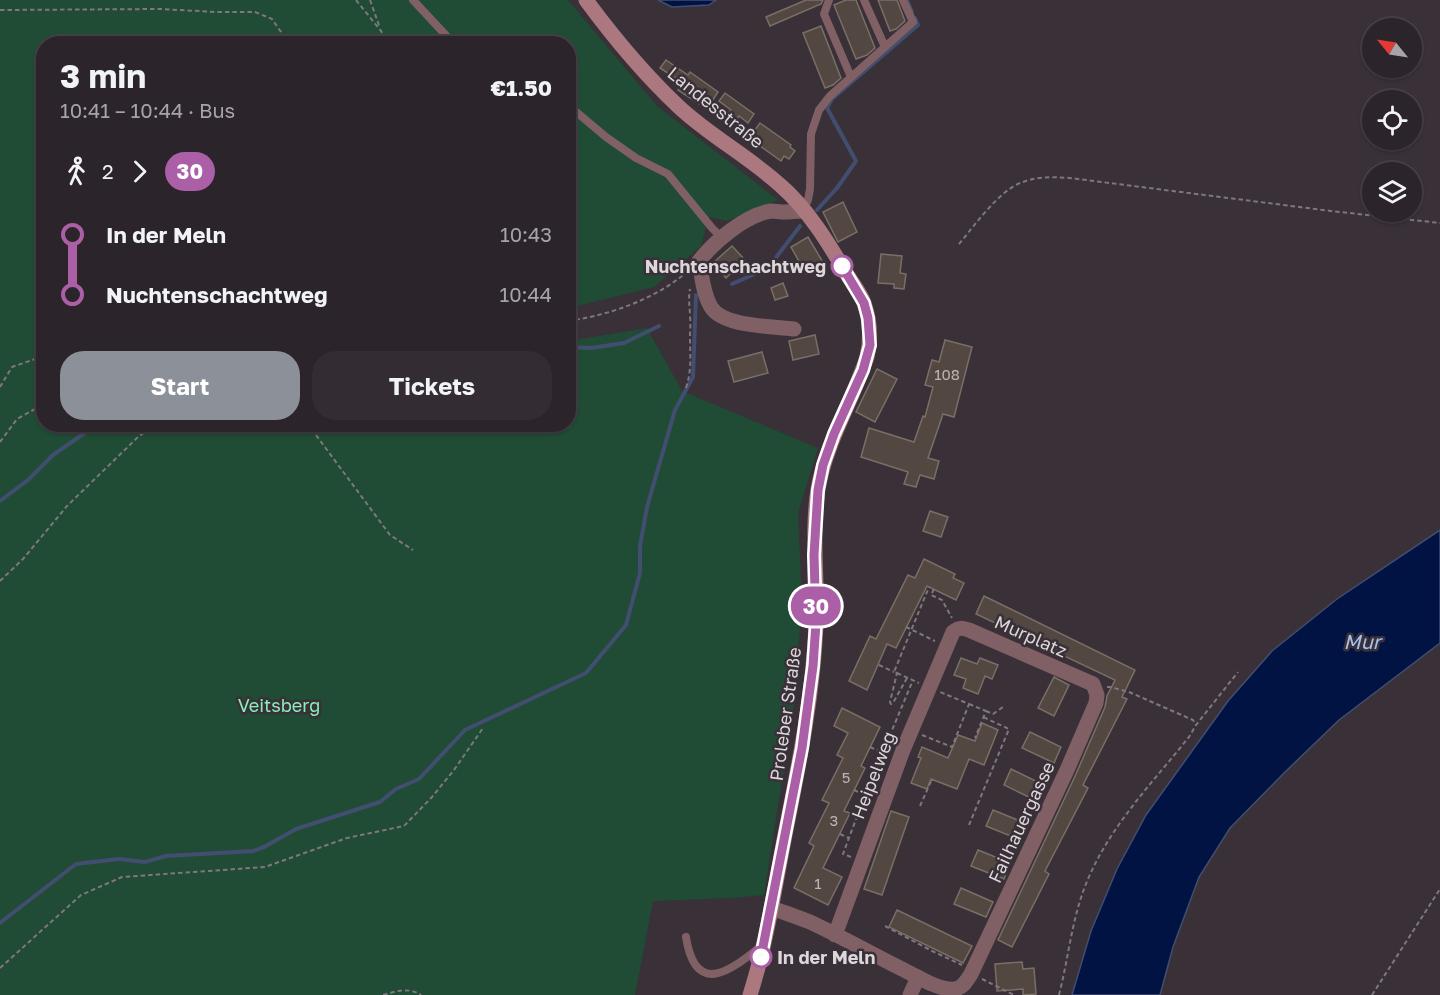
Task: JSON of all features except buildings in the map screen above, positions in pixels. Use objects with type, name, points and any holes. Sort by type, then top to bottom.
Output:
[{"type":"main road","name":"Landesstraße","points":[[586,0],[634,61],[681,109],[780,185]]},
{"type":"main road","name":"Proleber Straße","points":[[750,995],[764,943],[802,748],[813,666],[816,623],[814,555],[818,490],[823,465],[834,434],[863,370],[870,345],[868,318],[864,303],[820,232],[780,185]]},
{"type":"street","points":[[794,329],[732,322],[720,316],[711,308],[706,296],[699,261],[721,237],[757,215],[768,212],[803,211]]},
{"type":"street","name":"Murplatz","points":[[955,630],[962,628],[969,630],[1094,687]]},
{"type":"street","name":"Heipelweg","points":[[835,935],[911,730],[955,630]]},
{"type":"street","name":"Failhauergasse","points":[[971,974],[1096,703],[1097,695],[1094,687]]},
{"type":"street","points":[[771,909],[810,922],[942,988],[959,988],[971,974]]},
{"type":"street","points":[[910,995],[918,977]]},
{"type":"lane","points":[[413,0],[447,36]]},
{"type":"lane","points":[[829,0],[824,14],[851,77]]},
{"type":"lane","points":[[864,0],[885,47]]},
{"type":"lane","points":[[803,211],[810,189],[811,134],[819,110],[830,96],[912,22],[903,0]]},
{"type":"lane","points":[[576,112],[636,158],[668,174],[721,237]]},
{"type":"lane","points":[[686,937],[691,961],[696,969],[708,976],[724,974],[764,943]]},
{"type":"path","points":[[356,0],[384,36]]},
{"type":"path","points":[[370,0],[381,31]]},
{"type":"path","points":[[0,10],[160,9],[255,12],[272,19],[282,36]]},
{"type":"path","points":[[959,244],[997,198],[1021,182],[1047,177],[1440,223]]},
{"type":"path","points":[[576,319],[611,312],[637,302],[684,274],[699,261]]},
{"type":"path","points":[[686,388],[691,363],[688,299],[690,289]]},
{"type":"path","points":[[0,387],[12,367],[36,359]]},
{"type":"path","points":[[0,442],[17,419],[36,408]]},
{"type":"path","points":[[0,581],[23,560],[67,506],[145,432]]},
{"type":"path","points":[[314,432],[390,535],[413,550]]},
{"type":"path","points":[[879,665],[895,672],[907,678],[891,704],[895,672],[929,587]]},
{"type":"path","points":[[934,589],[932,595],[942,600],[955,630]]},
{"type":"path","points":[[942,600],[945,594]]},
{"type":"path","points":[[906,627],[924,635]]},
{"type":"path","points":[[1059,995],[1073,924],[1088,878],[1099,858],[1126,815],[1238,672]]},
{"type":"path","points":[[862,861],[843,854],[913,680]]},
{"type":"path","points":[[1094,687],[1110,687],[1129,693],[1193,720],[1196,725]]},
{"type":"path","points":[[928,688],[993,714],[1003,707]]},
{"type":"path","points":[[911,730],[952,747],[969,704]]},
{"type":"path","points":[[975,738],[986,711]]},
{"type":"path","points":[[969,825],[1009,729],[983,717]]},
{"type":"path","points":[[0,968],[81,895],[122,877],[265,867],[347,838],[404,826],[454,770],[483,728]]},
{"type":"path","points":[[870,747],[883,753]]},
{"type":"path","points":[[920,806],[932,779]]},
{"type":"path","points":[[854,790],[865,795]]},
{"type":"path","points":[[840,834],[849,838]]},
{"type":"path","points":[[1372,995],[1440,889]]},
{"type":"path","points":[[885,926],[958,963]]},
{"type":"path","points":[[971,974],[1014,995]]},
{"type":"path","points":[[383,995],[413,990],[422,995]]},
{"type":"green space","name":"Veitsberg","points":[[0,0],[568,0],[657,106],[778,200],[727,221],[709,217],[701,246],[654,287],[576,306],[576,36],[36,36],[36,432],[576,432],[576,340],[647,328],[682,391],[818,448],[798,513],[802,603],[794,705],[764,895],[653,901],[635,995],[0,995]]},
{"type":"water","points":[[658,0],[716,0],[709,5],[672,7]]},
{"type":"water","name":"Mur","points":[[1440,530],[1440,643],[1339,720],[1230,828],[1199,877],[1173,947],[1160,995],[1072,995],[1091,931],[1117,869],[1146,815],[1228,701],[1272,651],[1337,599]]},
{"type":"waterway","points":[[907,0],[912,12]]},
{"type":"waterway","points":[[817,210],[837,188],[856,161],[827,108],[832,99],[918,25],[915,18]]},
{"type":"waterway","points":[[732,284],[768,268],[800,226]]},
{"type":"waterway","points":[[0,923],[76,864],[119,859],[145,862],[166,856],[253,851],[296,829],[380,802],[396,789],[419,779],[465,730],[586,673],[626,625],[640,573],[640,546],[647,507],[675,410],[693,377],[696,295]]},
{"type":"waterway","points":[[576,347],[591,348],[624,343],[659,326]]},
{"type":"waterway","points":[[0,501],[28,480],[53,455],[86,432]]},
{"type":"bus line","name":"30","points":[[761,957],[808,710],[816,623],[814,555],[818,490],[823,465],[834,434],[863,370],[870,345],[868,318],[864,303],[842,266]]},
{"type":"place","name":"Nuchtenschachtweg","points":[[842,266]]},
{"type":"place","name":"In der Meln","points":[[761,957]]}]
